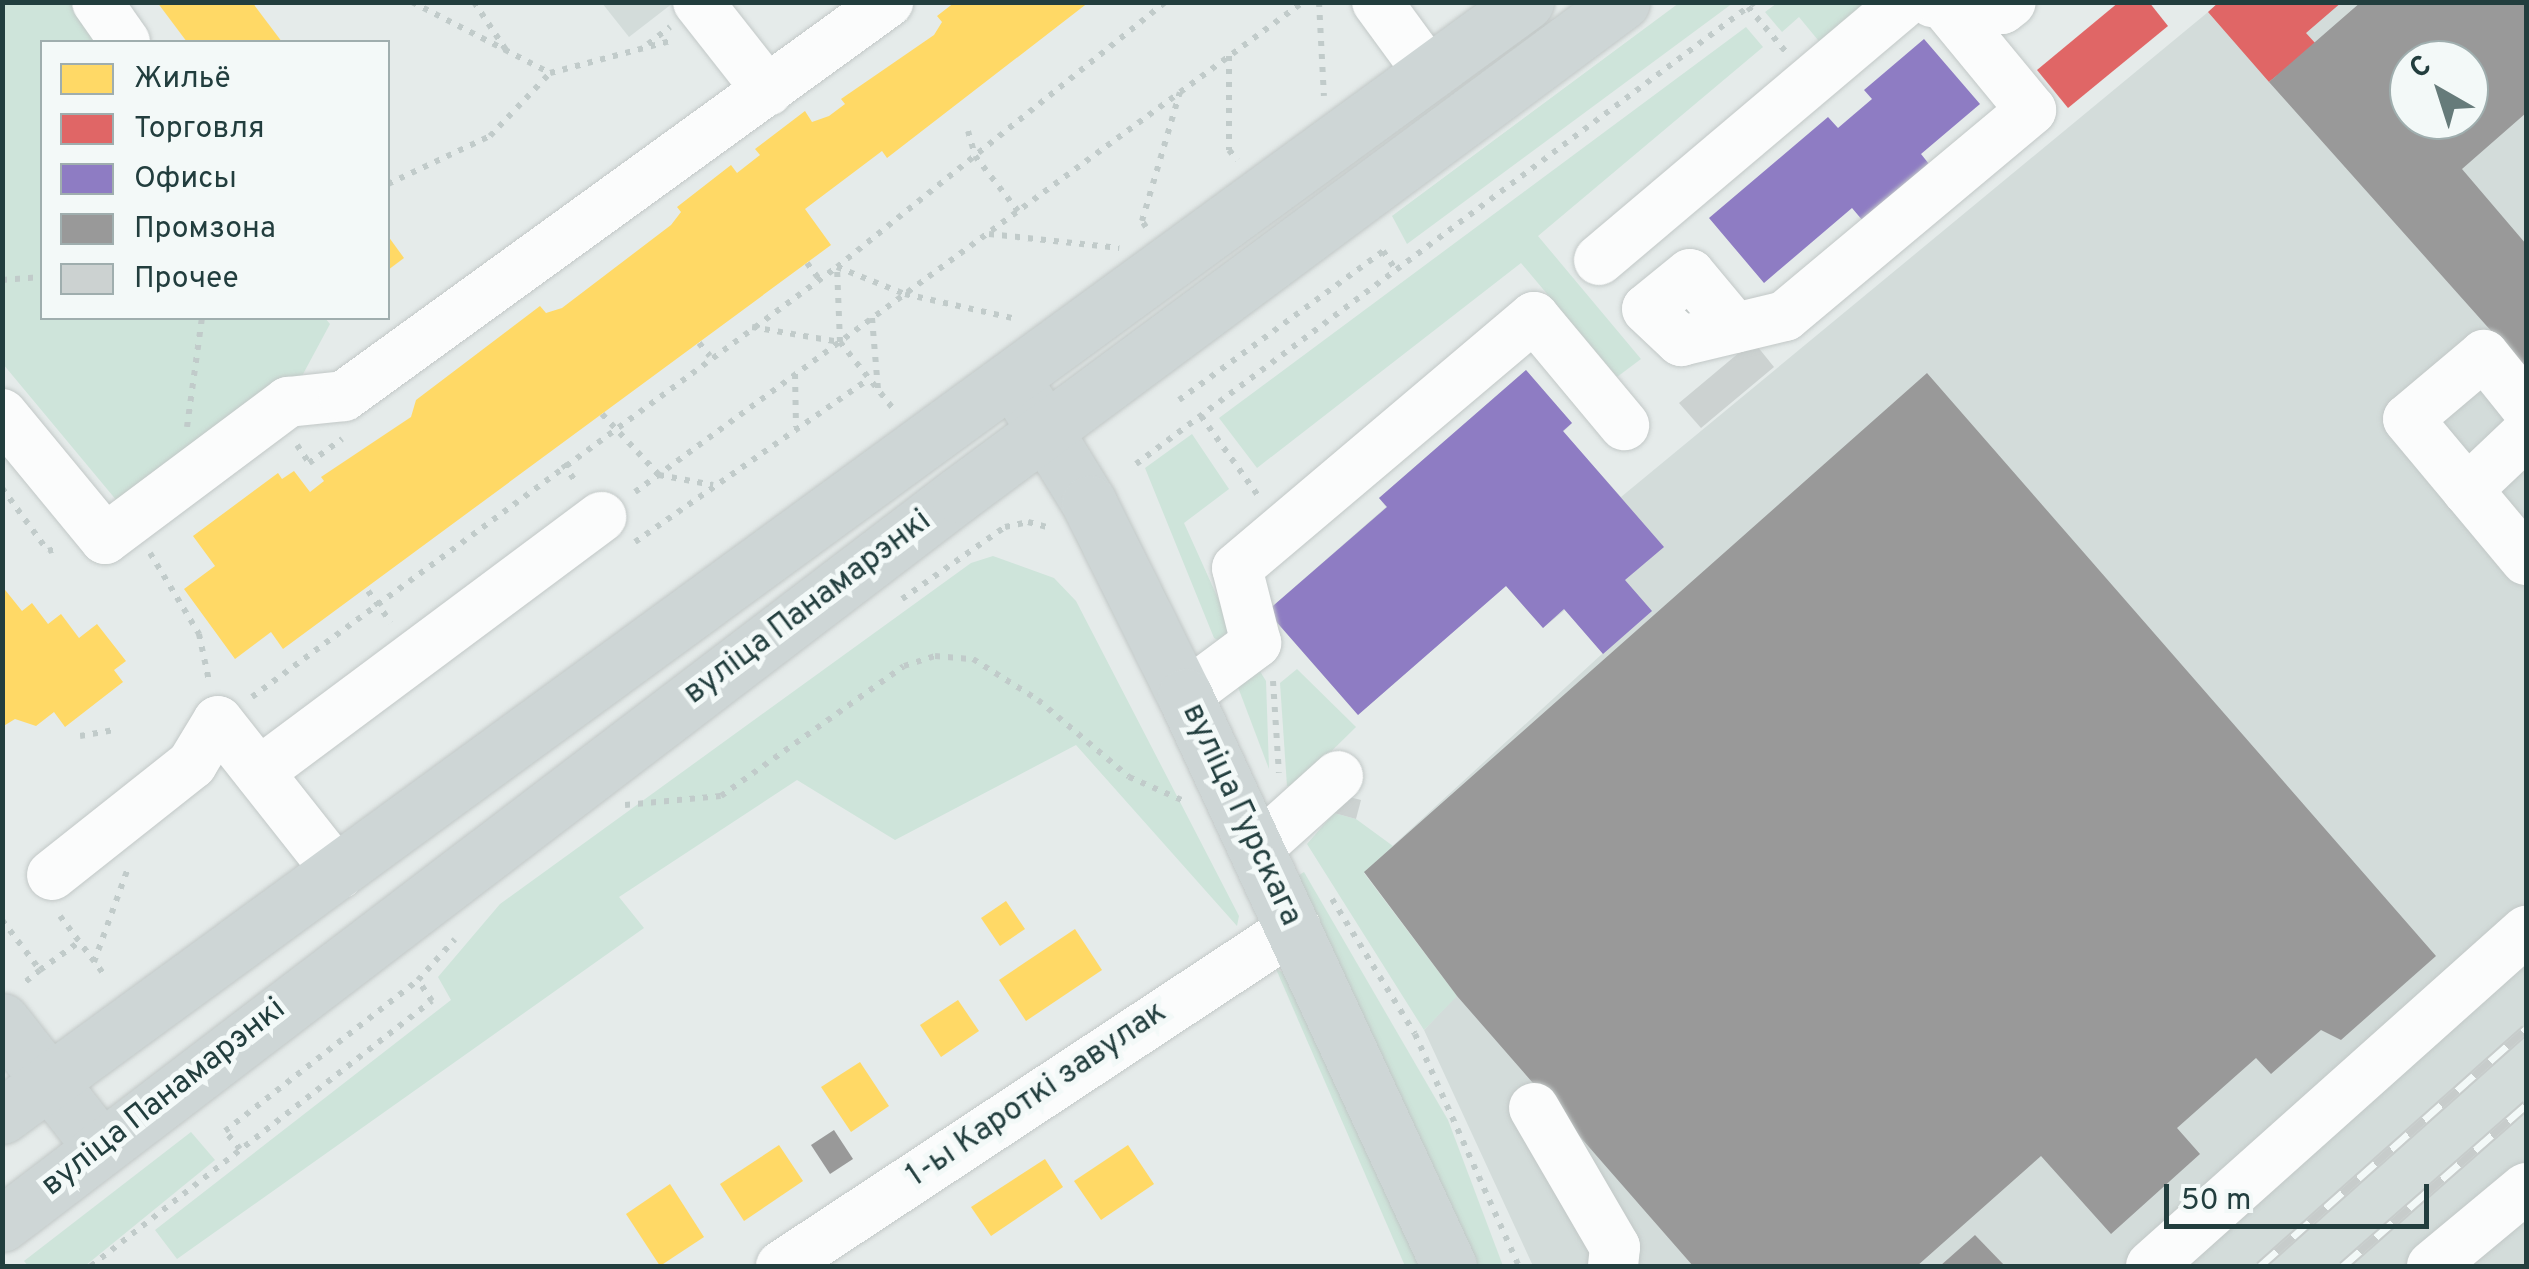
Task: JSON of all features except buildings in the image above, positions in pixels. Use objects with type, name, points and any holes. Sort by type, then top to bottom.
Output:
[{"type":"main road","name":"вуліца Панамарэнкі","points":[[2,1116],[339,874],[1009,378],[1526,2]]},
{"type":"main road","name":"вуліца Панамарэнкі","points":[[2,1224],[1049,430],[1622,2]]},
{"type":"main road","name":"вуліца Гурскага","points":[[1009,378],[1049,430],[1185,696],[1257,849],[1311,909],[1448,1266]]},
{"type":"main road","points":[[10,1004],[48,1081],[100,1146]]},
{"type":"street","points":[[97,2],[125,40]]},
{"type":"street","points":[[2,414],[105,539],[288,402],[344,396],[888,2]]},
{"type":"street","points":[[1377,2],[1429,74]]},
{"type":"street","points":[[1599,260],[1927,4],[2002,9],[2010,2]]},
{"type":"street","points":[[1735,328],[1784,316],[2031,110],[1927,4]]},
{"type":"street","points":[[708,16],[768,91]]},
{"type":"street","points":[[1185,696],[1256,643],[1238,568],[1534,317],[1624,425]]},
{"type":"street","points":[[2526,407],[2484,355],[2408,419],[2526,560]]},
{"type":"street","points":[[2467,490],[2526,434]]},
{"type":"street","points":[[259,772],[612,533]]},
{"type":"street","points":[[54,887],[192,764],[218,721],[339,874]]},
{"type":"street","points":[[1257,849],[1338,776]]},
{"type":"street","name":"1-ы Кароткі завулак","points":[[781,1266],[1311,909]]},
{"type":"street","points":[[2151,1266],[2526,931]]},
{"type":"street","points":[[1534,1108],[1615,1247],[1613,1266]]},
{"type":"street","points":[[2432,1266],[2526,1188]]},
{"type":"path","points":[[412,2],[550,72]]},
{"type":"path","points":[[474,2],[507,51]]},
{"type":"path","points":[[251,698],[379,607],[614,426],[820,280],[1166,2]]},
{"type":"path","points":[[612,533],[659,474],[1229,56],[1290,7],[1303,2]]},
{"type":"path","points":[[1320,2],[1319,90],[1327,101]]},
{"type":"path","points":[[1136,464],[1755,2]]},
{"type":"path","points":[[390,183],[490,136],[550,72],[708,16]]},
{"type":"path","points":[[1229,56],[1229,150],[1241,165]]},
{"type":"path","points":[[1150,232],[1142,221],[1180,92]]},
{"type":"path","points":[[968,131],[976,156],[1018,211]]},
{"type":"path","points":[[987,234],[1115,242],[1123,252]]},
{"type":"path","points":[[1179,400],[1382,251],[1398,272]]},
{"type":"path","points":[[807,263],[820,280]]},
{"type":"path","points":[[837,267],[905,294],[1014,315],[1024,327]]},
{"type":"path","points":[[837,267],[840,342],[900,418]]},
{"type":"path","points":[[2,280],[40,276]]},
{"type":"path","points":[[872,318],[878,390]]},
{"type":"path","points":[[751,327],[840,342]]},
{"type":"path","points":[[699,343],[710,356]]},
{"type":"path","points":[[795,374],[796,428]]},
{"type":"path","points":[[612,533],[714,486],[869,379]]},
{"type":"path","points":[[602,414],[659,474],[714,486]]},
{"type":"path","points":[[1201,416],[1240,472]]},
{"type":"path","points":[[891,606],[1005,527],[1040,523],[1060,538]]},
{"type":"path","points":[[368,592],[379,607]]},
{"type":"path","points":[[635,794],[619,805],[720,796],[904,666],[936,656],[973,660],[1038,700],[1129,778],[1190,804]]},
{"type":"path","points":[[1272,671],[1280,778]]},
{"type":"path","points":[[80,736],[115,730]]},
{"type":"path","points":[[94,962],[130,862],[118,872]]},
{"type":"path","points":[[54,887],[66,912],[59,916],[106,978]]},
{"type":"path","points":[[1311,909],[1415,1034],[1519,1266]]},
{"type":"path","points":[[2,920],[40,970]]},
{"type":"path","points":[[240,1149],[225,1130],[418,980],[457,936]]},
{"type":"path","points":[[10,1004],[40,970],[78,942]]},
{"type":"path","points":[[91,1266],[432,1001],[418,980]]},
{"type":"shaded area","points":[[602,3],[673,3],[629,37]]},
{"type":"shaded area","points":[[2219,3],[2526,3],[2526,1266],[1533,1266],[1424,1030],[1457,995],[1364,872],[1603,653],[1565,610],[1543,628],[1506,586],[1358,715],[1267,611],[1386,507],[1379,498],[1526,370],[1572,423],[1563,432],[1621,497]]},
{"type":"green space","points":[[2,3],[97,3],[124,40],[40,40],[40,320],[327,320],[330,324],[288,402],[132,519],[3,364]]},
{"type":"green space","points":[[1679,3],[1733,3],[1407,244],[1392,216]]},
{"type":"green space","points":[[1777,3],[1870,3],[1822,45],[1799,17],[1782,32],[1765,12]]},
{"type":"green space","points":[[1746,27],[1763,47],[1538,236],[1641,359],[1617,377],[1521,263],[1257,468],[1219,418]]},
{"type":"green space","points":[[1192,434],[1229,489],[1184,523],[1235,636],[1224,643],[1214,638],[1145,468]]},
{"type":"green space","points":[[993,556],[1054,578],[1076,601],[1239,916],[1237,926],[1076,745],[895,840],[797,780],[619,897],[644,928],[177,1259],[155,1230],[451,1000],[438,977],[500,904],[971,563]]},
{"type":"green space","points":[[1253,660],[1266,681],[1269,769],[1233,674]]},
{"type":"green space","points":[[1297,669],[1356,727],[1296,786],[1287,786],[1280,683]]},
{"type":"green space","points":[[1334,813],[1356,819],[1393,846],[1364,873],[1457,996],[1424,1030],[1307,844]]},
{"type":"green space","points":[[1304,872],[1448,1120],[1503,1266],[1468,1266],[1296,877]]},
{"type":"green space","points":[[1276,969],[1293,977],[1420,1266],[1405,1266]]},
{"type":"green space","points":[[191,1132],[215,1160],[85,1266],[28,1266],[24,1261]]},
{"type":"railway","points":[[2260,1266],[2526,1029]]},
{"type":"railway","points":[[2343,1266],[2526,1105]]}]
